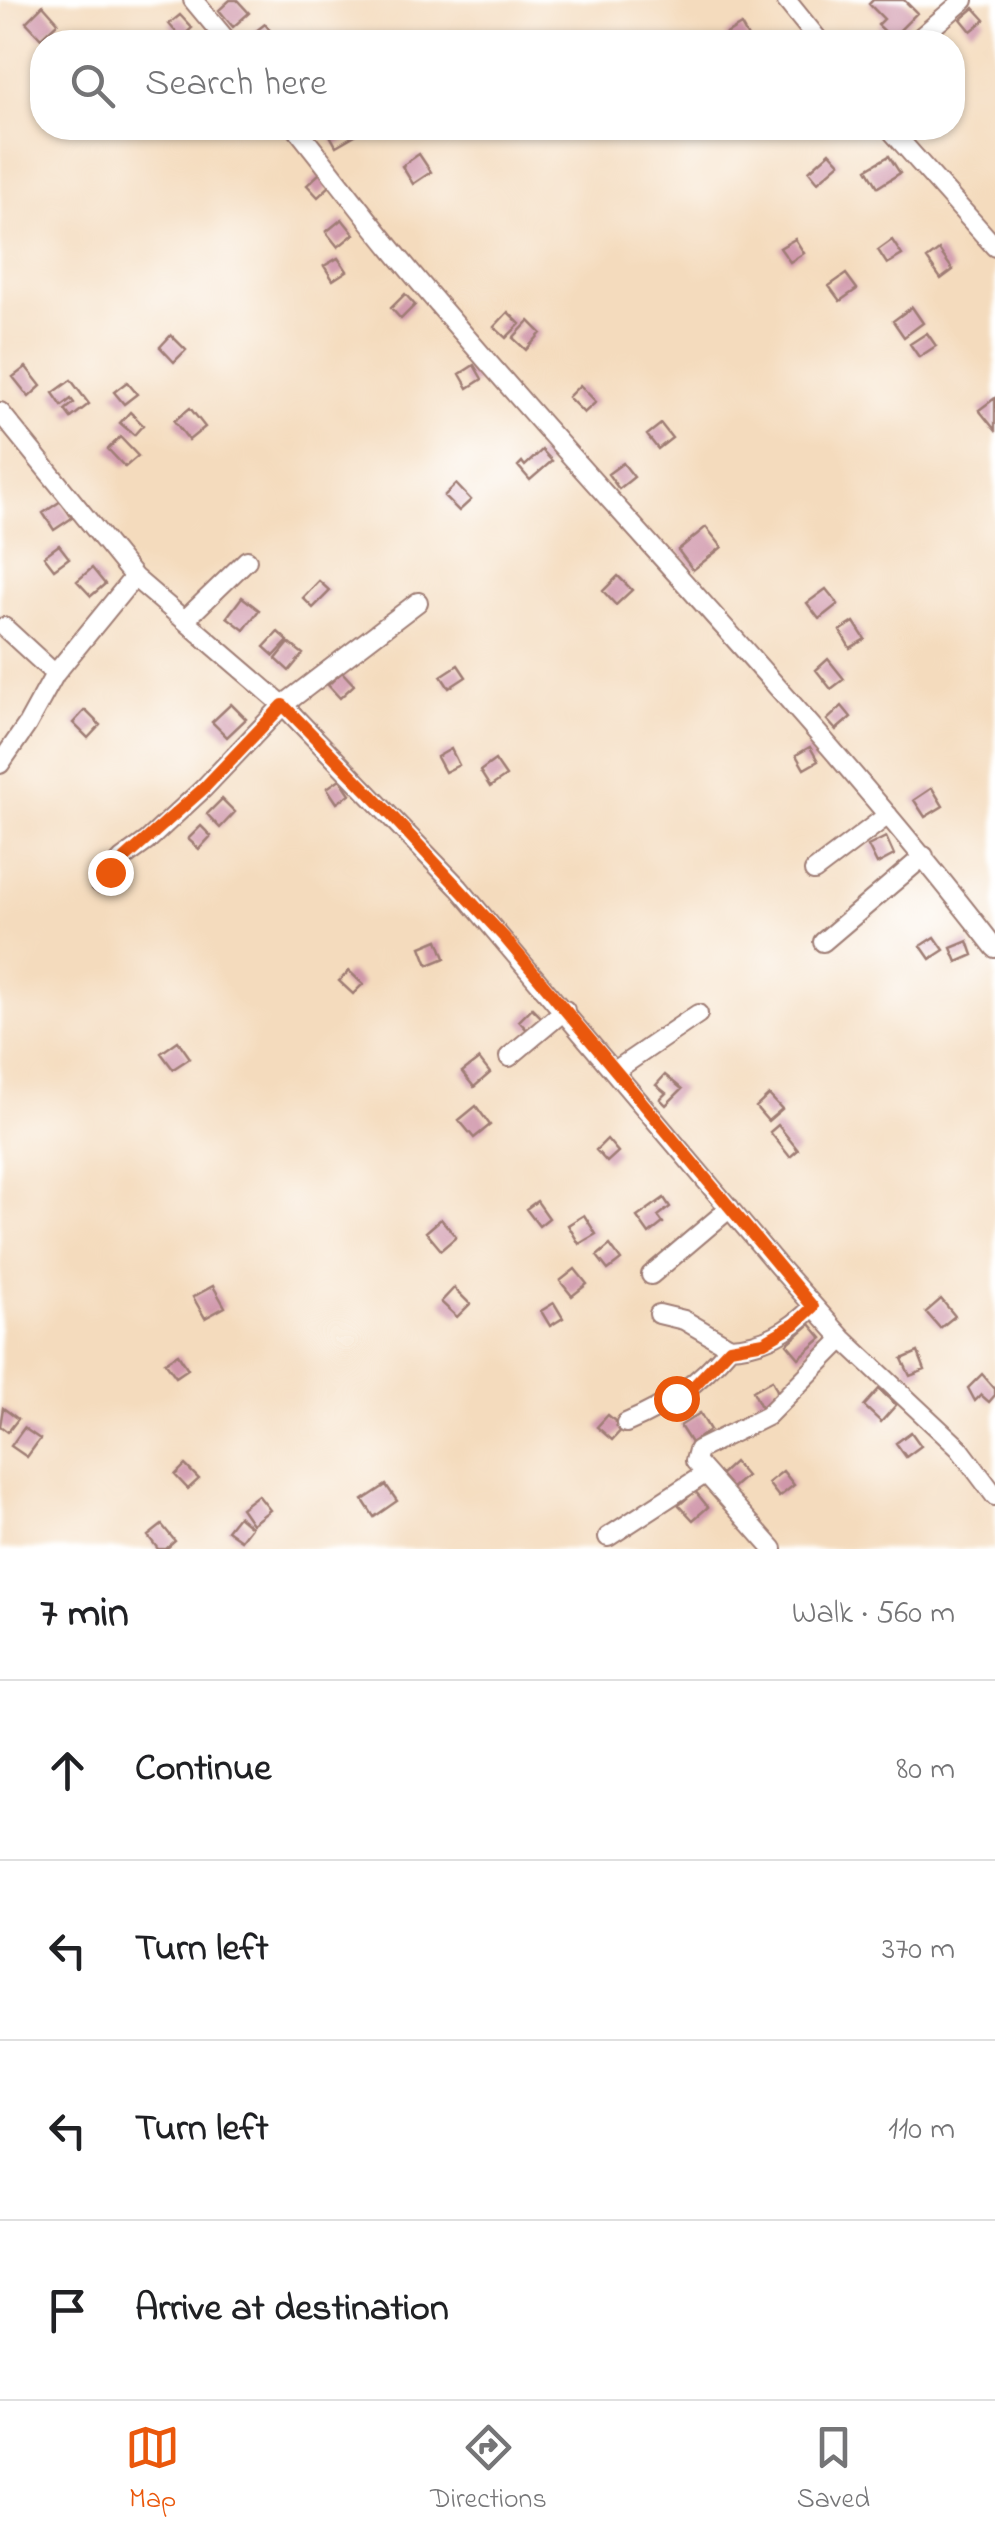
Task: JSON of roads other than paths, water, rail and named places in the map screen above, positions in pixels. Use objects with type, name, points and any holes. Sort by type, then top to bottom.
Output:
[{"type":"street","points":[[193,0],[218,30]]},
{"type":"street","points":[[786,0],[810,30]]},
{"type":"street","points":[[929,30],[964,0]]},
{"type":"street","points":[[306,140],[400,258],[792,700],[924,856],[995,948]]},
{"type":"street","points":[[900,140],[995,247]]},
{"type":"street","points":[[0,412],[134,577],[283,705],[425,850],[616,1070],[813,1307],[959,1448],[995,1496]]},
{"type":"street","points":[[185,620],[246,560]]},
{"type":"street","points":[[0,764],[55,674],[134,577]]},
{"type":"street","points":[[100,882],[214,778],[283,705],[418,602]]},
{"type":"street","points":[[4,627],[55,674]]},
{"type":"street","points":[[814,871],[888,815]]},
{"type":"street","points":[[824,942],[924,856]]},
{"type":"street","points":[[509,1057],[565,1010]]},
{"type":"street","points":[[616,1070],[698,1014]]},
{"type":"street","points":[[651,1275],[730,1208]]},
{"type":"street","points":[[626,1423],[658,1410],[694,1386],[730,1348],[764,1342],[795,1324],[813,1307]]},
{"type":"street","points":[[659,1314],[684,1320],[730,1348]]},
{"type":"street","points":[[773,1549],[695,1461],[698,1450],[767,1416],[844,1339]]},
{"type":"street","points":[[608,1538],[706,1474]]}]
